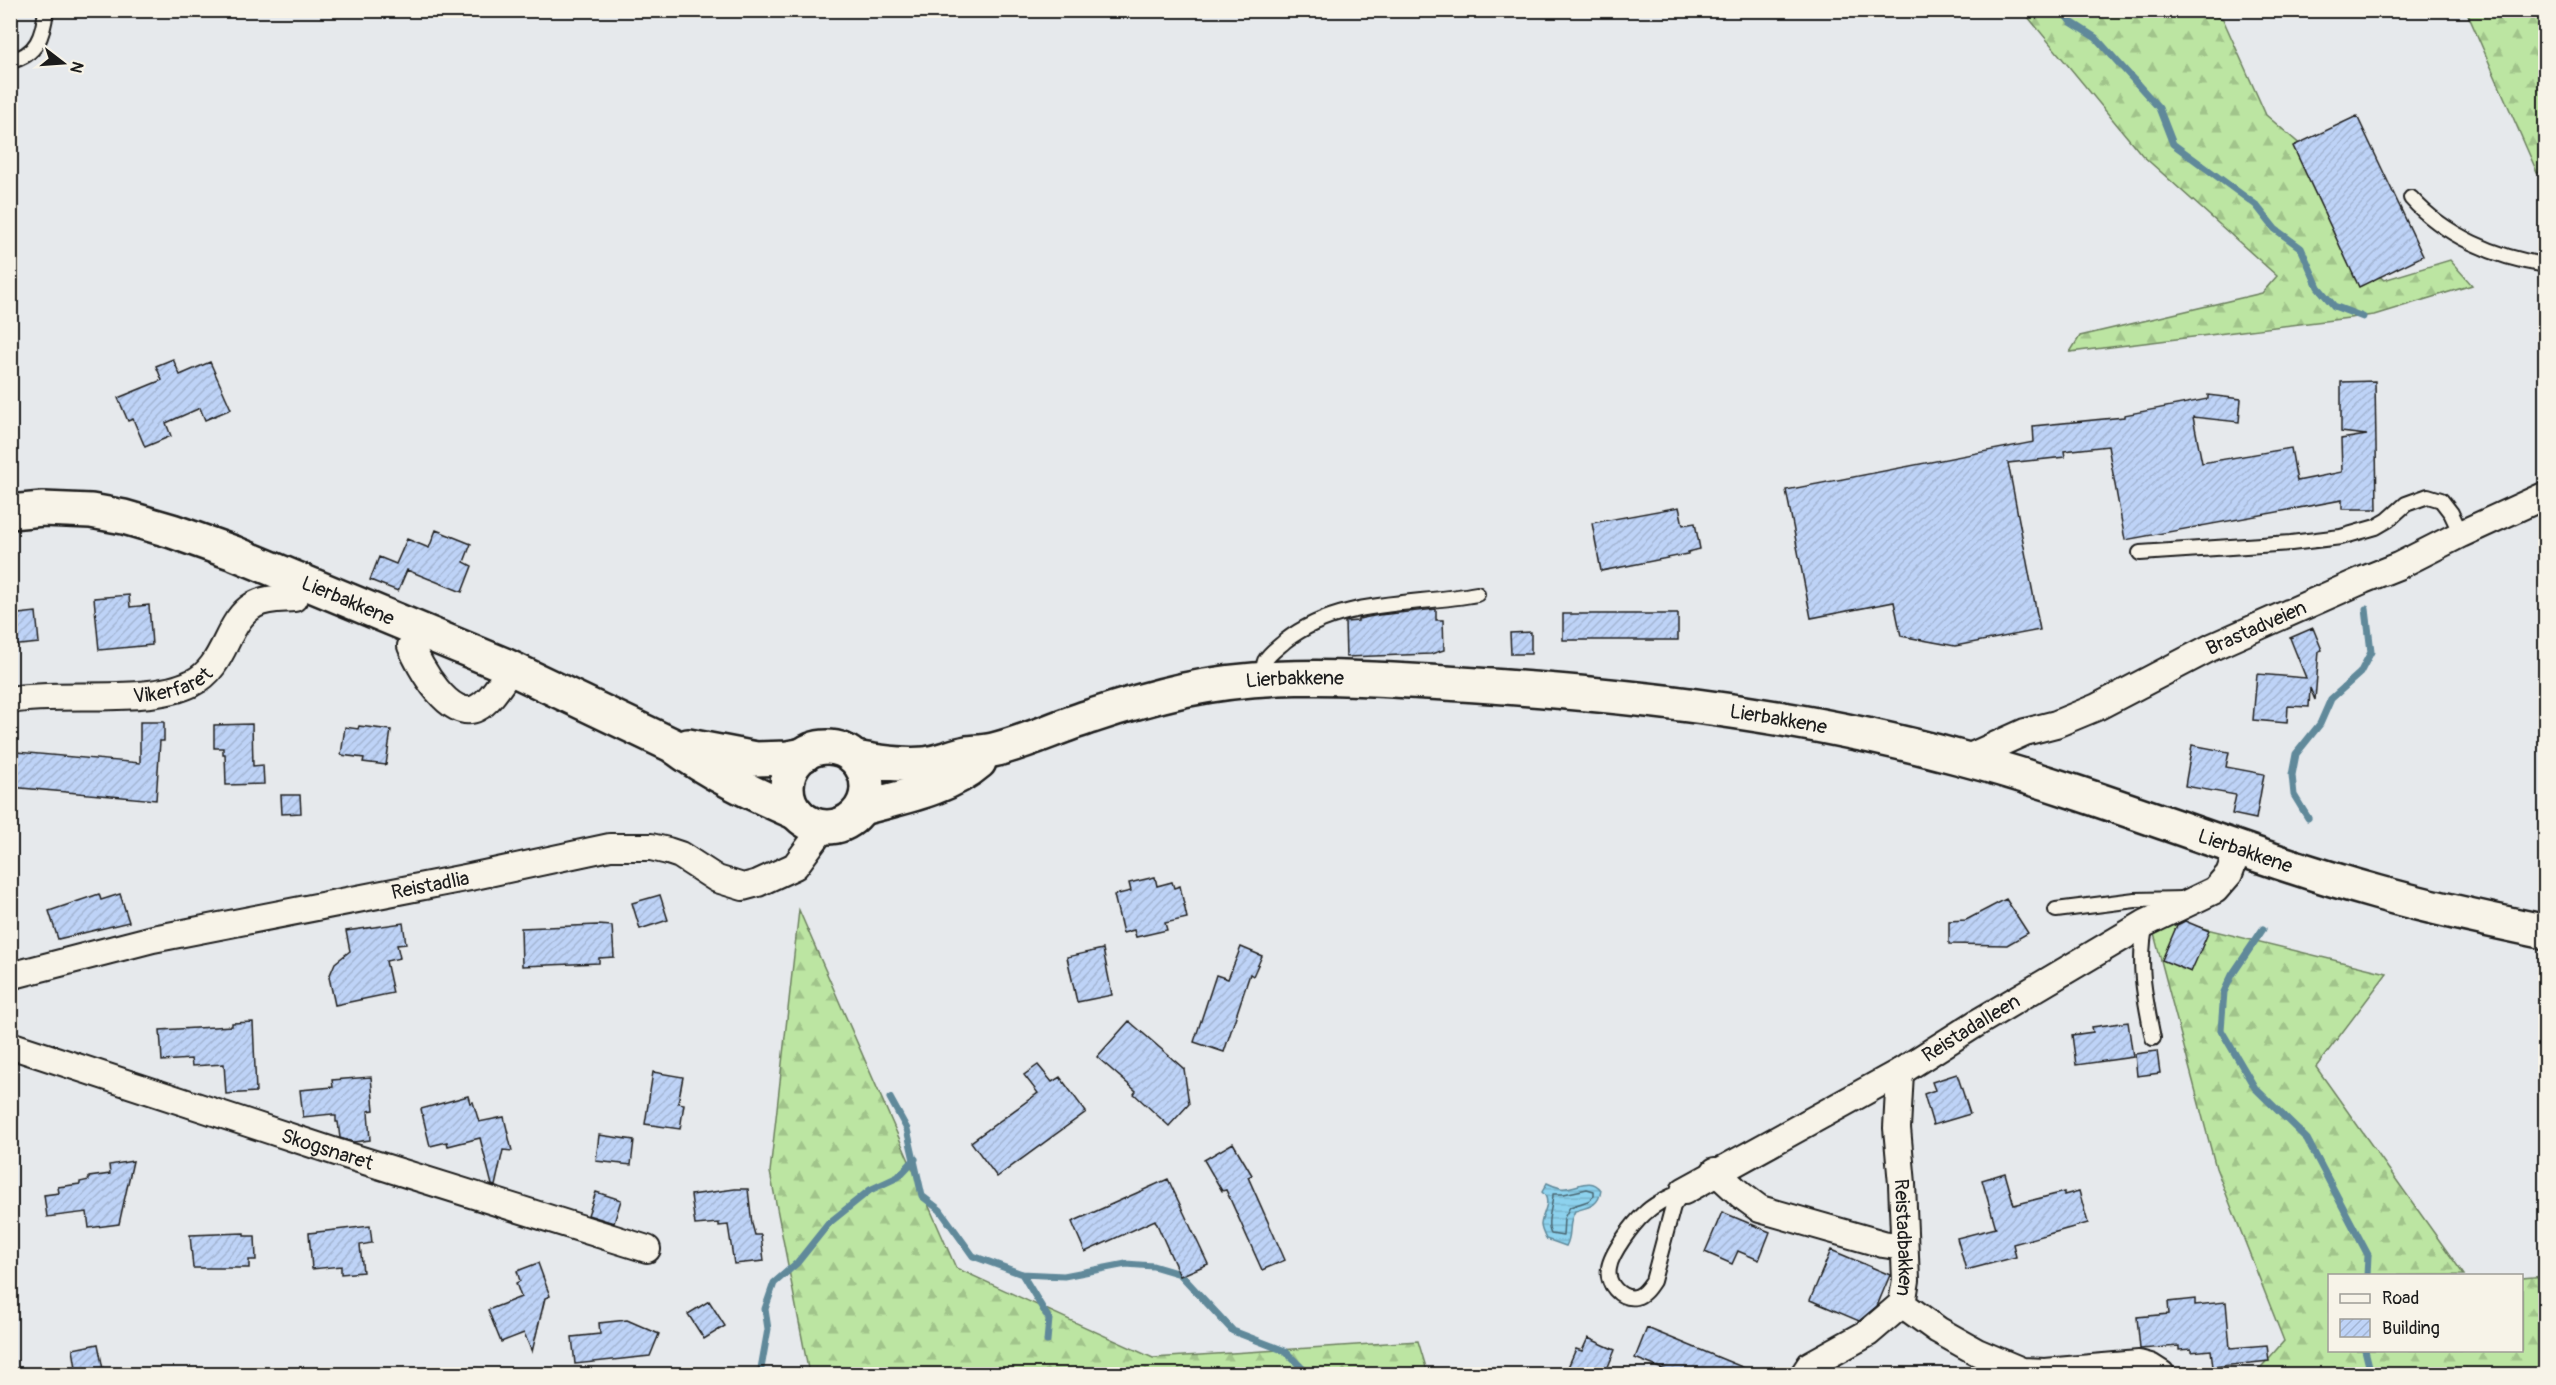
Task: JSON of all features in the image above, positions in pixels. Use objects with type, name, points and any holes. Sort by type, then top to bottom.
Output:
[{"type":"main road","name":"Lierbakkene","points":[[10,512],[43,509],[91,511],[124,517],[234,553],[511,669],[672,745],[692,760],[739,786],[810,820]]},
{"type":"main road","name":"Lierbakkene","points":[[855,758],[892,764],[926,764],[970,752],[992,750],[1159,696],[1188,689],[1262,679],[1305,677],[1407,680],[1640,699],[1825,725],[1965,759],[2064,788],[2376,892],[2456,913],[2546,932]]},
{"type":"main road","name":"Lierbakkene","points":[[672,745],[696,747],[756,759],[804,755]]},
{"type":"main road","points":[[828,747],[842,750],[855,758],[865,772],[867,795],[862,808],[847,822],[810,820],[788,796],[787,785],[794,764],[804,755],[813,750],[828,747]]},
{"type":"main road","name":"Lierbakkene","points":[[862,808],[923,790],[957,776],[977,765],[992,750]]},
{"type":"street","name":"Brastadveien","points":[[1965,759],[2025,732],[2055,724],[2097,707],[2212,647],[2398,566],[2546,495]]},
{"type":"street","name":"Vikerfaret","points":[[10,700],[129,694],[181,688],[210,670],[238,623],[254,605],[294,598]]},
{"type":"street","points":[[411,646],[415,656],[442,696],[452,706],[465,710],[476,709],[490,698],[511,669]]},
{"type":"street","name":"Reistadlia","points":[[10,976],[153,939],[610,847],[651,847],[668,851],[680,855],[717,879],[743,887],[758,883],[795,866],[810,820]]},
{"type":"street","name":"Reistadalleen","points":[[1684,1191],[1715,1171],[1900,1072],[1977,1023],[2146,923],[2215,890],[2229,874],[2239,847]]},
{"type":"street","name":"Skogsnaret","points":[[10,1045],[336,1152],[647,1249]]},
{"type":"street","name":"Reistadbakken","points":[[1900,1072],[1897,1128],[1906,1280],[1902,1304],[1938,1330],[1977,1352],[2022,1371],[2045,1372],[2139,1364],[2150,1367],[2161,1374]]},
{"type":"street","points":[[1715,1171],[1760,1209],[1883,1244],[1903,1246]]},
{"type":"street","points":[[1804,1374],[1810,1365],[1868,1333],[1902,1304]]},
{"type":"lane","points":[[10,61],[24,58],[35,46],[43,28],[46,10]]},
{"type":"lane","points":[[2411,198],[2427,216],[2474,243],[2519,259],[2546,265]]},
{"type":"lane","points":[[2140,553],[2291,543],[2341,537],[2376,527],[2406,504],[2428,496],[2441,500],[2451,513],[2461,534]]},
{"type":"lane","points":[[1262,679],[1265,661],[1273,651],[1300,630],[1324,619],[1393,603],[1477,594]]},
{"type":"lane","points":[[2056,910],[2135,900],[2180,898],[2192,902]]},
{"type":"lane","points":[[2146,923],[2142,945],[2141,977],[2153,1038]]},
{"type":"lane","name":"Reistadalleen","points":[[1684,1191],[1673,1206],[1653,1281],[1646,1291],[1637,1297],[1625,1296],[1616,1291],[1610,1280],[1608,1269],[1623,1240],[1644,1213],[1684,1191]]},
{"type":"green space","points":[[2198,10],[2223,19],[2266,115],[2325,166],[2358,258],[2384,280],[2450,260],[2472,285],[2374,315],[2070,352],[2080,336],[2262,293],[2277,276],[2142,155],[2023,11]]},
{"type":"green space","points":[[2466,10],[2545,11],[2545,176],[2537,172]]},
{"type":"green space","points":[[799,910],[956,1268],[1153,1358],[1418,1341],[1428,1374],[809,1374],[770,1172]]},
{"type":"green space","points":[[2149,915],[2387,973],[2316,1067],[2463,1274],[2328,1274],[2328,1352],[2523,1352],[2523,1278],[2545,1276],[2545,1374],[2255,1374],[2284,1341],[2216,1168]]},
{"type":"water","points":[[1547,1183],[1566,1188],[1587,1183],[1601,1190],[1596,1203],[1575,1211],[1566,1246],[1546,1239],[1541,1228],[1547,1203],[1542,1192]]},
{"type":"building","points":[[2357,116],[2423,256],[2359,287],[2293,146]]},
{"type":"building","points":[[173,359],[180,375],[210,362],[231,409],[205,420],[200,408],[166,423],[171,436],[145,447],[133,419],[128,421],[118,398],[162,380],[156,366]]},
{"type":"building","points":[[2375,381],[2377,509],[2342,509],[2342,500],[2125,540],[2108,446],[2064,451],[2065,457],[2008,463],[2040,630],[1955,646],[1901,636],[1894,602],[1811,618],[1786,490],[2034,442],[2033,426],[2124,417],[2124,415],[2208,399],[2208,395],[2241,399],[2239,422],[2193,417],[2202,463],[2291,448],[2297,481],[2342,472],[2341,439],[2367,435],[2341,432],[2341,382]]},
{"type":"building","points":[[1679,507],[1683,525],[1695,523],[1700,549],[1688,552],[1688,554],[1601,571],[1592,523]]},
{"type":"building","points":[[436,530],[471,544],[464,562],[472,566],[462,592],[407,570],[398,591],[370,580],[379,557],[396,564],[407,539],[429,548]]},
{"type":"building","points":[[129,595],[130,607],[149,605],[152,645],[99,650],[94,598]]},
{"type":"building","points":[[1436,609],[1436,620],[1443,620],[1444,650],[1431,654],[1346,657],[1345,622],[1379,615]]},
{"type":"building","points":[[36,612],[39,643],[10,646],[10,615]]},
{"type":"building","points":[[1563,614],[1678,614],[1678,640],[1563,640]]},
{"type":"building","points":[[2313,628],[2322,650],[2319,651],[2315,700],[2310,688],[2309,707],[2288,706],[2287,723],[2253,720],[2257,674],[2306,678],[2290,638]]},
{"type":"building","points":[[1531,632],[1531,654],[1511,654],[1510,633]]},
{"type":"building","points":[[140,722],[164,722],[164,741],[160,741],[156,800],[10,787],[10,754],[17,754],[17,752],[140,763]]},
{"type":"building","points":[[252,724],[253,766],[263,765],[264,784],[226,785],[225,754],[223,754],[223,748],[214,748],[214,725]]},
{"type":"building","points":[[359,726],[391,730],[386,765],[363,762],[364,758],[341,755],[345,727],[358,729]]},
{"type":"building","points":[[2192,745],[2229,752],[2226,767],[2264,774],[2256,819],[2232,814],[2236,795],[2185,786]]},
{"type":"building","points":[[281,795],[300,795],[301,813],[282,814]]},
{"type":"building","points":[[1155,877],[1157,886],[1172,882],[1174,888],[1180,886],[1187,918],[1165,923],[1167,930],[1136,937],[1134,930],[1123,933],[1114,895],[1131,891],[1129,883]]},
{"type":"building","points":[[99,894],[101,900],[120,894],[129,922],[58,939],[49,911]]},
{"type":"building","points":[[660,895],[668,920],[640,929],[632,903]]},
{"type":"building","points":[[2006,899],[2028,933],[2007,945],[1949,944],[1949,921],[1966,920]]},
{"type":"building","points":[[2185,921],[2209,931],[2191,972],[2162,960],[2177,925]]},
{"type":"building","points":[[403,923],[406,944],[397,945],[400,958],[386,961],[393,993],[335,1005],[329,977],[335,963],[350,951],[346,931]]},
{"type":"building","points":[[612,926],[614,957],[599,958],[599,963],[522,966],[521,928]]},
{"type":"building","points":[[1241,947],[1262,956],[1253,976],[1250,974],[1224,1052],[1194,1042],[1216,975],[1228,979]]},
{"type":"building","points":[[1103,949],[1112,995],[1077,1002],[1067,957]]},
{"type":"building","points":[[1129,1021],[1184,1069],[1189,1104],[1169,1126],[1134,1094],[1136,1091],[1097,1057]]},
{"type":"building","points":[[253,1022],[256,1092],[226,1094],[224,1064],[192,1066],[191,1059],[162,1061],[160,1030],[232,1026],[232,1023]]},
{"type":"building","points":[[2128,1022],[2133,1057],[2076,1065],[2072,1035],[2093,1032],[2092,1027]]},
{"type":"building","points":[[2157,1051],[2160,1073],[2137,1076],[2135,1054]]},
{"type":"building","points":[[1038,1065],[1052,1082],[1060,1077],[1086,1112],[997,1177],[971,1142],[1038,1093],[1024,1075]]},
{"type":"building","points":[[653,1072],[683,1077],[678,1103],[684,1104],[680,1129],[645,1124]]},
{"type":"building","points":[[1957,1074],[1970,1114],[1933,1125],[1924,1094],[1935,1090],[1932,1082]]},
{"type":"building","points":[[371,1077],[374,1110],[368,1111],[370,1140],[353,1142],[340,1138],[336,1116],[332,1114],[303,1117],[300,1090],[333,1087],[332,1080]]},
{"type":"building","points":[[468,1096],[470,1103],[473,1102],[479,1122],[504,1117],[512,1151],[503,1150],[495,1186],[492,1185],[480,1138],[448,1146],[447,1142],[430,1146],[421,1109]]},
{"type":"building","points":[[599,1135],[634,1140],[631,1165],[596,1161]]},
{"type":"building","points":[[1233,1143],[1252,1175],[1248,1177],[1285,1260],[1262,1270],[1226,1190],[1222,1191],[1204,1160]]},
{"type":"building","points":[[133,1161],[119,1224],[89,1228],[87,1212],[47,1217],[44,1195],[59,1193],[58,1187],[80,1184],[80,1182],[89,1180],[89,1177],[110,1174],[109,1165]]},
{"type":"building","points":[[2005,1173],[2014,1205],[2064,1192],[2064,1195],[2079,1191],[2088,1223],[2013,1244],[2016,1257],[1966,1270],[1957,1238],[1996,1228],[1982,1180]]},
{"type":"building","points":[[1168,1179],[1208,1264],[1180,1276],[1155,1220],[1085,1252],[1072,1222]]},
{"type":"building","points":[[748,1189],[752,1224],[755,1235],[761,1235],[764,1261],[734,1264],[728,1225],[719,1226],[719,1223],[695,1225],[691,1195]]},
{"type":"building","points":[[596,1192],[621,1200],[614,1223],[588,1215]]},
{"type":"building","points":[[1722,1212],[1770,1232],[1759,1260],[1738,1251],[1732,1264],[1705,1252]]},
{"type":"building","points":[[370,1226],[372,1243],[360,1245],[363,1272],[341,1274],[341,1266],[312,1269],[309,1233]]},
{"type":"building","points":[[244,1233],[244,1236],[255,1236],[256,1260],[249,1260],[249,1268],[193,1268],[190,1235]]},
{"type":"building","points":[[1831,1250],[1890,1275],[1877,1306],[1859,1321],[1810,1300]]},
{"type":"building","points":[[538,1263],[550,1296],[545,1298],[532,1352],[524,1333],[501,1342],[488,1310],[521,1297],[516,1283],[520,1281],[517,1271]]},
{"type":"building","points":[[2195,1299],[2195,1305],[2226,1302],[2230,1348],[2267,1345],[2269,1361],[2213,1367],[2211,1350],[2191,1352],[2191,1349],[2179,1350],[2179,1346],[2140,1349],[2137,1317],[2169,1314],[2168,1302]]},
{"type":"building","points":[[709,1301],[725,1326],[704,1339],[688,1314]]},
{"type":"building","points":[[627,1320],[659,1334],[650,1356],[575,1364],[572,1337],[600,1334],[599,1323]]},
{"type":"building","points":[[1647,1328],[1759,1374],[1675,1374],[1635,1358]]},
{"type":"building","points":[[1588,1338],[1615,1350],[1605,1374],[1565,1374],[1576,1349],[1582,1351]]},
{"type":"building","points":[[98,1344],[104,1374],[77,1374],[73,1349]]},
{"type":"waterway","points":[[2061,10],[2071,22],[2096,38],[2159,108],[2173,144],[2256,205],[2275,229],[2301,248],[2318,287],[2334,306],[2363,317]]},
{"type":"waterway","points":[[2308,818],[2294,795],[2292,775],[2296,754],[2320,724],[2331,699],[2360,673],[2371,652],[2366,609]]},
{"type":"waterway","points":[[2263,929],[2232,975],[2224,992],[2221,1030],[2255,1088],[2307,1139],[2368,1255],[2367,1274]]},
{"type":"waterway","points":[[890,1098],[907,1129],[922,1196],[940,1210],[973,1256],[1022,1274],[1064,1276],[1126,1264],[1153,1266],[1180,1274],[1233,1331],[1285,1351],[1308,1374]]},
{"type":"waterway","points":[[760,1374],[768,1329],[765,1309],[774,1283],[797,1263],[829,1223],[870,1190],[898,1177],[915,1159]]},
{"type":"waterway","points":[[1022,1274],[1049,1319],[1047,1341]]},
{"type":"waterway","points":[[2366,1352],[2371,1374]]}]
